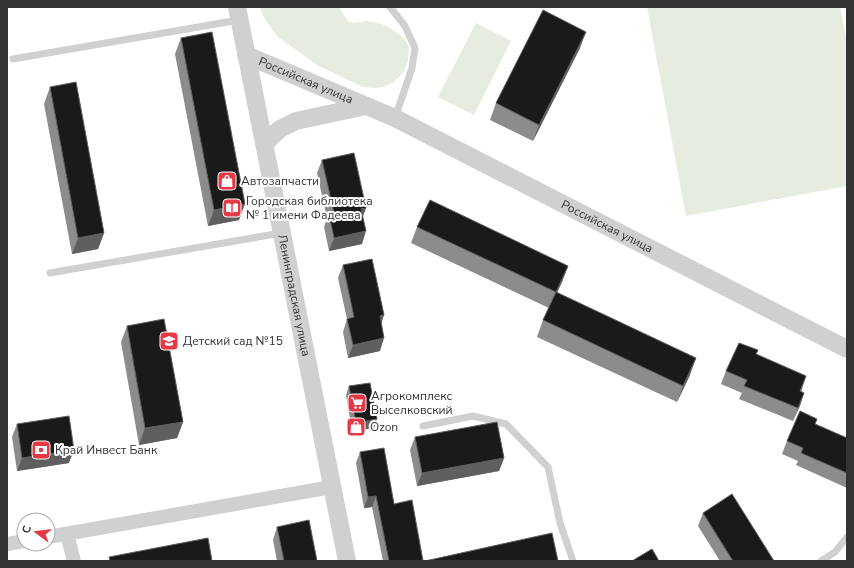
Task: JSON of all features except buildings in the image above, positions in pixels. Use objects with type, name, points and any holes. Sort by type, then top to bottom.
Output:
[{"type":"street","name":"Ленинградская улица","points":[[238,13],[348,561]]},
{"type":"street","name":"Российская улица","points":[[246,55],[395,118],[847,350]]},
{"type":"street","name":"Российская улица","points":[[264,144],[280,129],[296,122],[366,106]]},
{"type":"street","points":[[56,536],[332,487]]},
{"type":"street","points":[[68,534],[74,561]]},
{"type":"lane","points":[[390,7],[405,26],[415,48],[412,68],[395,118]]},
{"type":"lane","points":[[13,59],[238,13]]},
{"type":"lane","points":[[50,272],[281,233]]},
{"type":"lane","points":[[423,426],[473,416],[506,424],[548,467],[560,523],[573,561]]},
{"type":"lane","points":[[821,561],[835,552],[847,537]]},
{"type":"shaded area","points":[[260,7],[339,7],[348,21],[353,23],[367,21],[382,24],[404,38],[409,47],[408,60],[404,72],[394,82],[383,87],[363,87],[317,65],[278,37],[262,14]]},
{"type":"shaded area","points":[[647,7],[840,7],[847,42],[847,186],[686,216]]},
{"type":"shaded area","points":[[476,23],[511,41],[474,115],[438,97]]},
{"type":"place","name":"Автозапчасти","points":[[227,181]]},
{"type":"place","name":"Городская библиотека № 1 имени Фадеева","points":[[232,208]]},
{"type":"place","name":"Детский сад №15","points":[[169,341]]},
{"type":"place","name":"Агрокомплекс Выселковский","points":[[357,403]]},
{"type":"place","name":"Ozon","points":[[356,427]]},
{"type":"place","name":"Край Инвест Банк","points":[[41,450]]}]
